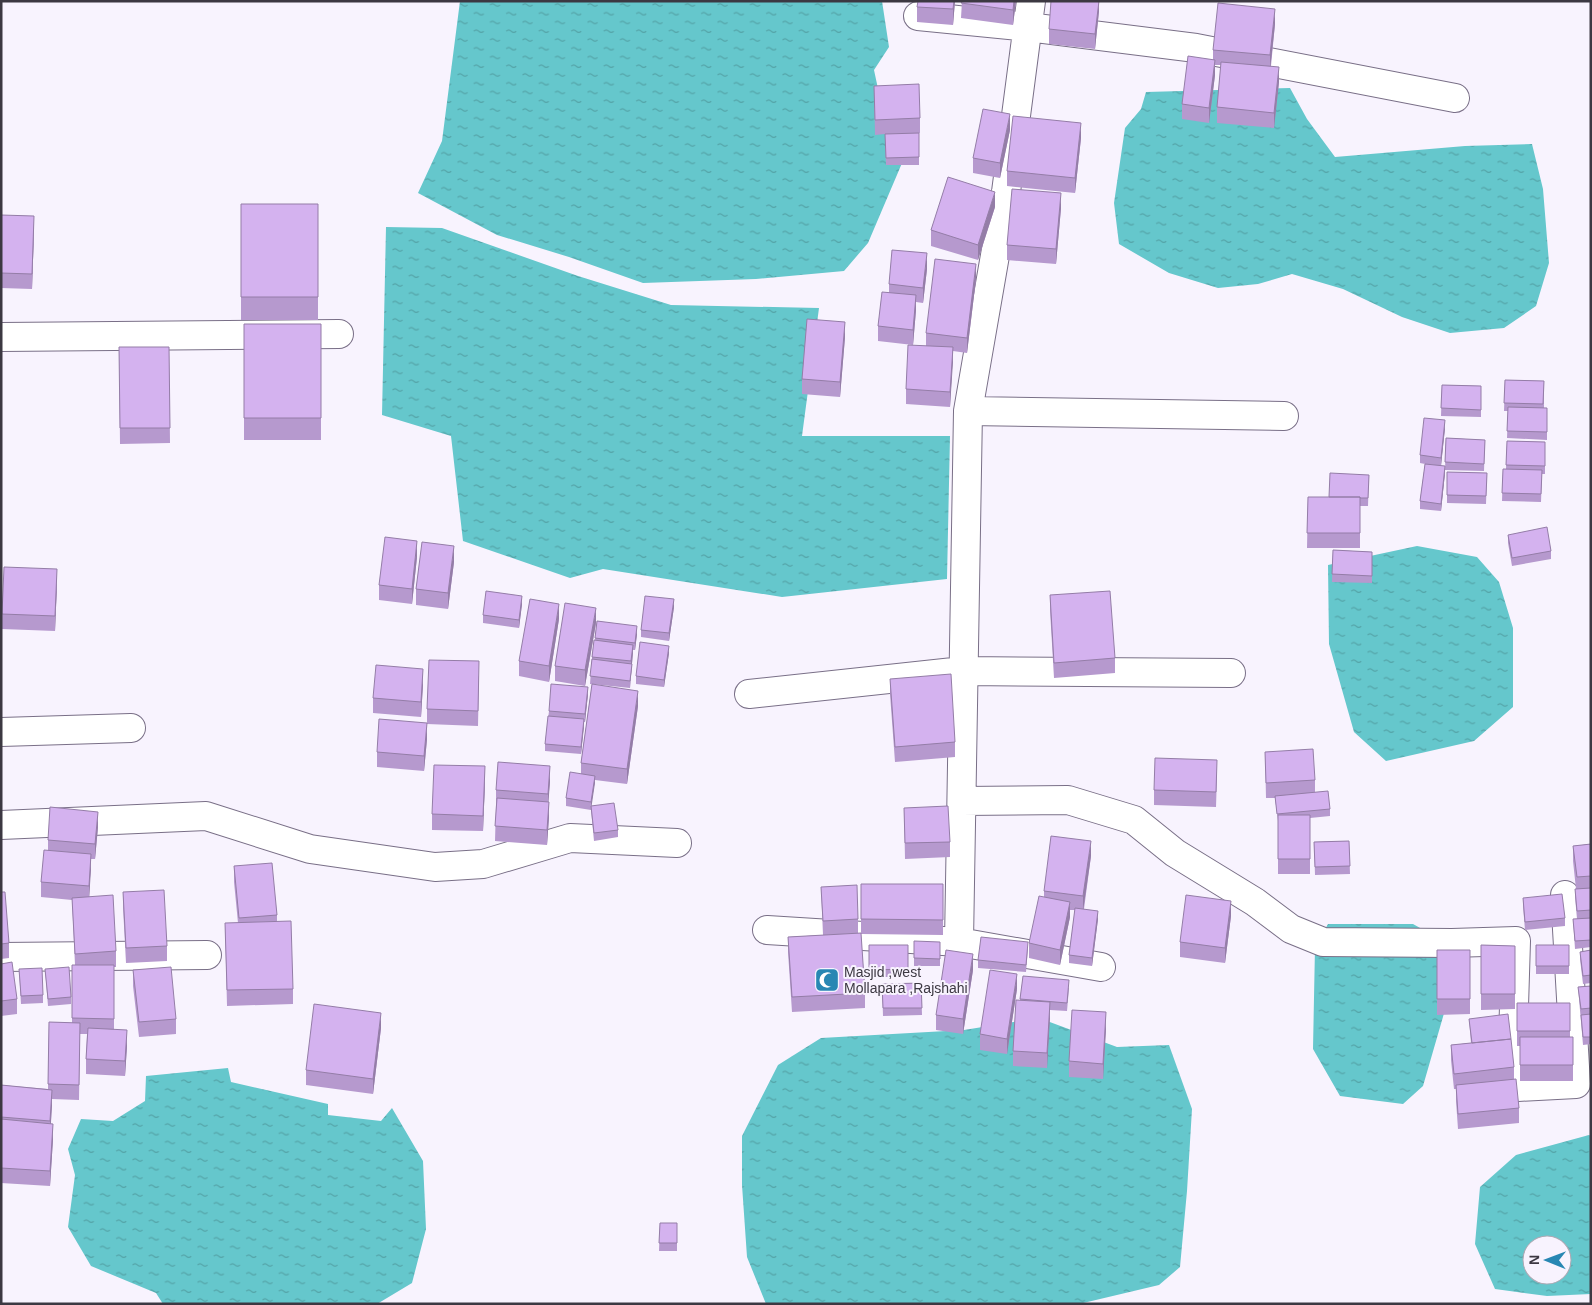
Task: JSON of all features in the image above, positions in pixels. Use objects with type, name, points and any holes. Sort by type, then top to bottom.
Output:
[{"type":"street","points":[[959,942],[962,670],[968,411],[1006,192],[1030,14]]},
{"type":"street","points":[[918,16],[1030,14],[1455,98]]},
{"type":"street","points":[[1,337],[339,334]]},
{"type":"street","points":[[968,411],[1284,416]]},
{"type":"street","points":[[749,694],[962,670],[1231,673]]},
{"type":"street","points":[[1,732],[132,728]]},
{"type":"street","points":[[962,801],[1068,800],[1134,820],[1175,853],[1255,902],[1291,929],[1323,942],[1452,943],[1516,941],[1513,1039],[1518,1087],[1576,1084],[1565,895]]},
{"type":"street","points":[[1,825],[206,816],[310,849],[435,867],[483,864],[570,838],[677,843]]},
{"type":"street","points":[[767,930],[959,942],[1101,967]]},
{"type":"street","points":[[1,957],[207,955]]},
{"type":"water","points":[[460,1],[882,1],[889,47],[874,70],[886,126],[908,149],[868,243],[844,271],[756,279],[643,283],[569,257],[497,235],[418,193],[442,141]]},
{"type":"water","points":[[1290,88],[1307,119],[1335,157],[1465,146],[1532,144],[1543,189],[1549,263],[1536,306],[1504,328],[1450,333],[1402,317],[1343,289],[1292,274],[1258,284],[1218,288],[1169,273],[1119,244],[1114,203],[1125,128],[1141,109],[1146,92]]},
{"type":"water","points":[[386,227],[442,228],[578,276],[671,305],[819,308],[802,436],[950,436],[947,579],[782,597],[603,569],[570,578],[463,541],[451,436],[382,415]]},
{"type":"water","points":[[1417,546],[1477,557],[1499,582],[1513,628],[1513,707],[1474,741],[1386,761],[1354,732],[1329,644],[1328,565]]},
{"type":"water","points":[[1328,924],[1413,924],[1447,943],[1458,965],[1423,1086],[1403,1104],[1340,1096],[1313,1049],[1315,947]]},
{"type":"water","points":[[1039,1018],[1117,1047],[1169,1045],[1192,1109],[1180,1267],[1159,1285],[1079,1304],[766,1304],[747,1257],[742,1185],[742,1136],[778,1065],[821,1038],[964,1030]]},
{"type":"water","points":[[228,1068],[231,1082],[328,1104],[328,1115],[381,1121],[392,1108],[423,1161],[426,1229],[412,1283],[377,1304],[163,1304],[156,1293],[91,1266],[68,1227],[75,1175],[68,1149],[81,1119],[113,1121],[145,1101],[146,1076]]},
{"type":"water","points":[[1591,1136],[1591,1294],[1547,1296],[1495,1289],[1475,1244],[1480,1187],[1516,1155]]},
{"type":"building","points":[[918,1],[954,1],[953,9],[917,7]]},
{"type":"building","points":[[962,1],[1014,1],[1013,10],[961,3]]},
{"type":"building","points":[[1051,1],[1099,1],[1095,34],[1049,29]]},
{"type":"building","points":[[1218,3],[1275,9],[1270,55],[1213,50]]},
{"type":"building","points":[[1188,56],[1215,60],[1209,108],[1182,104]]},
{"type":"building","points":[[1221,62],[1279,67],[1274,113],[1217,107]]},
{"type":"building","points":[[919,84],[920,118],[875,120],[874,86]]},
{"type":"building","points":[[983,109],[1010,114],[1000,163],[973,158]]},
{"type":"building","points":[[1013,116],[1081,123],[1075,178],[1007,171]]},
{"type":"building","points":[[919,133],[919,157],[886,158],[885,134]]},
{"type":"building","points":[[948,177],[995,192],[978,245],[931,230]]},
{"type":"building","points":[[1012,189],[1061,193],[1056,249],[1007,245]]},
{"type":"building","points":[[241,204],[318,204],[318,297],[241,297]]},
{"type":"building","points":[[1,215],[34,216],[32,274],[1,273]]},
{"type":"building","points":[[892,250],[927,253],[923,288],[889,284]]},
{"type":"building","points":[[935,259],[976,264],[967,338],[926,333]]},
{"type":"building","points":[[882,292],[916,295],[913,330],[878,326]]},
{"type":"building","points":[[807,319],[845,322],[840,382],[802,379]]},
{"type":"building","points":[[244,324],[321,324],[321,418],[244,418]]},
{"type":"building","points":[[908,345],[953,347],[950,392],[906,389]]},
{"type":"building","points":[[119,347],[169,347],[170,428],[120,428]]},
{"type":"building","points":[[1505,380],[1544,381],[1543,404],[1504,403]]},
{"type":"building","points":[[1442,385],[1481,386],[1481,410],[1441,408]]},
{"type":"building","points":[[1508,407],[1547,408],[1547,432],[1507,431]]},
{"type":"building","points":[[1424,418],[1445,420],[1441,458],[1420,455]]},
{"type":"building","points":[[1446,438],[1485,440],[1484,464],[1445,462]]},
{"type":"building","points":[[1507,441],[1545,442],[1545,466],[1506,465]]},
{"type":"building","points":[[1425,464],[1445,466],[1441,504],[1420,501]]},
{"type":"building","points":[[1503,469],[1542,470],[1541,494],[1502,493]]},
{"type":"building","points":[[1447,472],[1487,473],[1486,496],[1447,495]]},
{"type":"building","points":[[1330,473],[1369,475],[1368,498],[1329,497]]},
{"type":"building","points":[[1308,497],[1360,497],[1360,533],[1307,533]]},
{"type":"building","points":[[1547,527],[1551,551],[1512,558],[1508,535]]},
{"type":"building","points":[[385,537],[417,541],[412,589],[379,585]]},
{"type":"building","points":[[422,542],[454,546],[448,593],[416,589]]},
{"type":"building","points":[[1333,550],[1372,552],[1372,576],[1332,574]]},
{"type":"building","points":[[4,567],[57,569],[55,616],[2,614]]},
{"type":"building","points":[[486,591],[522,596],[519,620],[483,615]]},
{"type":"building","points":[[1110,591],[1115,658],[1054,663],[1050,595]]},
{"type":"building","points":[[645,596],[674,599],[669,633],[641,630]]},
{"type":"building","points":[[530,599],[559,604],[549,666],[519,661]]},
{"type":"building","points":[[565,603],[596,608],[585,670],[555,666]]},
{"type":"building","points":[[597,621],[637,626],[635,643],[595,638]]},
{"type":"building","points":[[594,640],[633,645],[631,661],[592,657]]},
{"type":"building","points":[[640,642],[669,646],[664,680],[636,676]]},
{"type":"building","points":[[592,659],[632,664],[630,681],[590,676]]},
{"type":"building","points":[[429,660],[479,661],[478,711],[427,709]]},
{"type":"building","points":[[376,665],[423,669],[421,702],[373,698]]},
{"type":"building","points":[[951,674],[955,742],[895,747],[890,679]]},
{"type":"building","points":[[551,684],[588,687],[585,714],[549,711]]},
{"type":"building","points":[[592,684],[638,691],[627,769],[581,763]]},
{"type":"building","points":[[548,716],[584,719],[581,747],[545,744]]},
{"type":"building","points":[[379,719],[427,723],[424,756],[377,752]]},
{"type":"building","points":[[1313,749],[1315,780],[1266,783],[1265,752]]},
{"type":"building","points":[[1155,758],[1217,760],[1216,792],[1154,790]]},
{"type":"building","points":[[498,762],[550,766],[548,794],[496,790]]},
{"type":"building","points":[[434,765],[485,766],[483,816],[432,814]]},
{"type":"building","points":[[570,772],[595,776],[591,802],[566,798]]},
{"type":"building","points":[[1328,791],[1330,809],[1277,814],[1275,796]]},
{"type":"building","points":[[497,798],[549,802],[547,830],[495,826]]},
{"type":"building","points":[[614,803],[618,830],[594,833],[591,806]]},
{"type":"building","points":[[948,806],[950,842],[905,843],[904,808]]},
{"type":"building","points":[[50,807],[98,812],[95,844],[48,840]]},
{"type":"building","points":[[1278,815],[1310,815],[1310,859],[1278,859]]},
{"type":"building","points":[[1051,836],[1091,841],[1083,896],[1044,891]]},
{"type":"building","points":[[1349,841],[1350,866],[1315,867],[1314,842]]},
{"type":"building","points":[[1591,844],[1591,876],[1577,877],[1573,846]]},
{"type":"building","points":[[44,850],[91,854],[89,886],[41,882]]},
{"type":"building","points":[[272,863],[277,915],[239,918],[234,866]]},
{"type":"building","points":[[861,884],[943,884],[943,920],[861,919]]},
{"type":"building","points":[[857,885],[858,919],[823,921],[821,887]]},
{"type":"building","points":[[1591,888],[1591,910],[1577,911],[1575,889]]},
{"type":"building","points":[[164,890],[167,946],[126,948],[123,892]]},
{"type":"building","points":[[1,892],[5,892],[9,943],[1,944]]},
{"type":"building","points":[[1562,894],[1565,918],[1525,922],[1523,898]]},
{"type":"building","points":[[113,895],[116,951],[75,954],[72,898]]},
{"type":"building","points":[[1186,895],[1231,901],[1225,948],[1180,942]]},
{"type":"building","points":[[1039,896],[1070,902],[1060,950],[1029,943]]},
{"type":"building","points":[[1075,908],[1098,911],[1092,958],[1069,955]]},
{"type":"building","points":[[1591,918],[1591,940],[1575,941],[1573,919]]},
{"type":"building","points":[[291,921],[293,989],[227,990],[225,923]]},
{"type":"building","name":"Masjid ,west Mollapara ,Rajshahi","points":[[861,933],[865,993],[792,997],[788,937]]},
{"type":"building","points":[[981,937],[1028,942],[1026,965],[978,960]]},
{"type":"building","points":[[914,941],[940,942],[940,959],[914,958]]},
{"type":"building","points":[[869,945],[908,945],[908,969],[869,970]]},
{"type":"building","points":[[1481,945],[1515,946],[1515,994],[1481,994]]},
{"type":"building","points":[[1536,945],[1569,945],[1569,966],[1536,966]]},
{"type":"building","points":[[946,950],[973,954],[963,1019],[936,1015]]},
{"type":"building","points":[[1437,950],[1470,950],[1470,999],[1437,999]]},
{"type":"building","points":[[1591,950],[1591,975],[1583,976],[1580,952]]},
{"type":"building","points":[[12,962],[17,999],[1,1001],[1,964]]},
{"type":"building","points":[[72,965],[114,965],[114,1019],[72,1018]]},
{"type":"building","points":[[69,967],[71,997],[48,999],[45,969]]},
{"type":"building","points":[[171,967],[176,1019],[139,1022],[133,970]]},
{"type":"building","points":[[42,968],[43,995],[21,996],[19,969]]},
{"type":"building","points":[[990,970],[1017,974],[1007,1039],[980,1034]]},
{"type":"building","points":[[1023,976],[1069,980],[1067,1003],[1020,999]]},
{"type":"building","points":[[921,983],[922,1008],[883,1008],[882,984]]},
{"type":"building","points":[[1591,986],[1591,1008],[1581,1009],[1578,987]]},
{"type":"building","points":[[1016,1000],[1050,1002],[1047,1053],[1013,1051]]},
{"type":"building","points":[[1517,1003],[1570,1003],[1570,1031],[1517,1031]]},
{"type":"building","points":[[314,1004],[381,1013],[373,1079],[306,1070]]},
{"type":"building","points":[[1072,1010],[1106,1012],[1103,1064],[1069,1061]]},
{"type":"building","points":[[1508,1014],[1511,1039],[1472,1043],[1469,1019]]},
{"type":"building","points":[[1591,1014],[1591,1037],[1583,1037],[1581,1015]]},
{"type":"building","points":[[49,1022],[80,1023],[79,1085],[48,1084]]},
{"type":"building","points":[[88,1028],[127,1030],[125,1061],[86,1059]]},
{"type":"building","points":[[1520,1037],[1573,1037],[1573,1065],[1520,1065]]},
{"type":"building","points":[[1511,1039],[1514,1067],[1454,1074],[1451,1045]]},
{"type":"building","points":[[1516,1079],[1519,1108],[1458,1114],[1456,1085]]},
{"type":"building","points":[[1,1085],[52,1090],[50,1121],[1,1117]]},
{"type":"building","points":[[1,1119],[53,1124],[50,1171],[1,1168]]},
{"type":"building","points":[[660,1223],[677,1223],[677,1243],[659,1243]]},
{"type":"place","name":"Masjid ,west Mollapara ,Rajshahi","points":[[827,980]]}]
